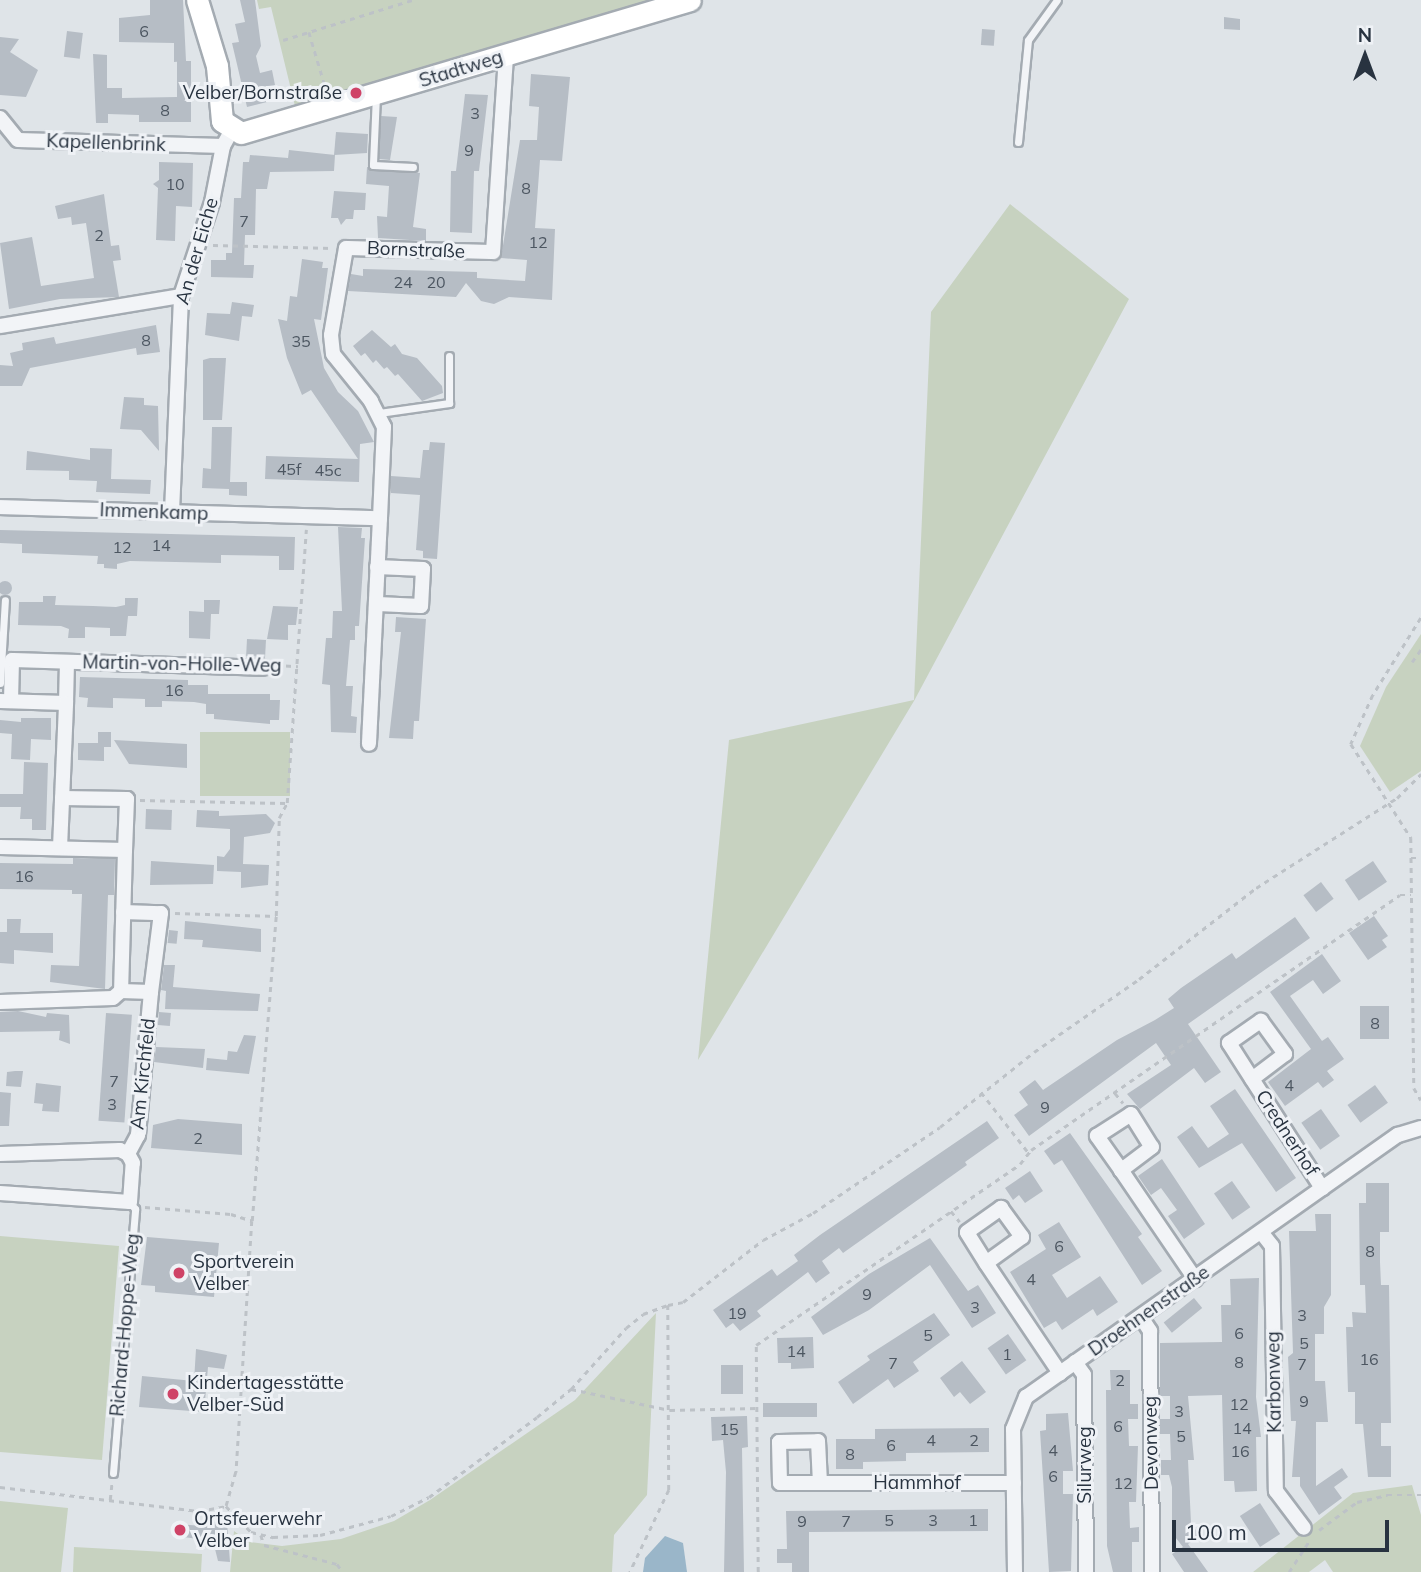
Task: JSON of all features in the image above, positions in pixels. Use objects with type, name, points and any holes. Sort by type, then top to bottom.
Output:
[{"type":"street","points":[[197,0],[217,66],[222,121],[227,138]]},
{"type":"street","name":"Stadtweg","points":[[227,138],[690,0]]},
{"type":"street","name":"Bornstraße","points":[[379,413],[333,354],[331,335],[346,248],[493,252],[506,55]]},
{"type":"street","name":"Kapellenbrink","points":[[0,118],[18,140],[227,138]]},
{"type":"street","name":"An der Eiche","points":[[173,512],[181,296],[199,245],[227,138]]},
{"type":"street","points":[[0,326],[181,296]]},
{"type":"street","points":[[369,744],[384,449],[379,413]]},
{"type":"street","name":"Immenkamp","points":[[0,507],[307,516]]},
{"type":"street","points":[[307,516],[380,518]]},
{"type":"street","points":[[377,567],[423,569],[421,607],[378,604]]},
{"type":"street","name":"Martin-von-Holle-Weg","points":[[67,662],[66,703],[5,701],[12,660],[263,668]]},
{"type":"street","points":[[60,848],[66,703]]},
{"type":"street","points":[[62,798],[127,799],[121,991]]},
{"type":"street","points":[[0,847],[125,849]]},
{"type":"street","points":[[123,912],[161,913]]},
{"type":"street","name":"Am Kirchfeld","points":[[128,1154],[138,1135],[161,913]]},
{"type":"street","name":"Am Kirchfeld","points":[[0,1002],[113,998],[121,991],[151,992]]},
{"type":"street","name":"Crednerhof","points":[[1252,1079],[1322,1188]]},
{"type":"street","name":"Droehnenstraße","points":[[1015,1572],[1013,1429],[1018,1410],[1026,1397],[1398,1135],[1421,1128]]},
{"type":"street","points":[[0,1154],[120,1150],[128,1154]]},
{"type":"street","name":"Richard-Hoppe-Weg","points":[[128,1154],[133,1163],[131,1202]]},
{"type":"street","points":[[1121,1170],[1195,1279]]},
{"type":"street","points":[[0,1193],[131,1202]]},
{"type":"street","name":"Karbonweg","points":[[1261,1232],[1272,1246],[1276,1491],[1304,1528]]},
{"type":"street","points":[[986,1263],[1060,1373]]},
{"type":"street","name":"Devonweg","points":[[1141,1317],[1150,1331],[1152,1572]]},
{"type":"street","name":"Silurweg","points":[[1075,1362],[1084,1375],[1086,1572]]},
{"type":"street","name":"Hammhof","points":[[820,1483],[1014,1483]]},
{"type":"lane","points":[[1018,142],[1028,40],[1057,0]]},
{"type":"lane","points":[[376,95],[373,165],[413,167]]},
{"type":"lane","points":[[379,413],[449,403],[449,356]]},
{"type":"lane","points":[[0,683],[5,600]]},
{"type":"lane","name":"Richard-Hoppe-Weg","points":[[113,1473],[135,1209],[131,1202]]},
{"type":"path","points":[[283,40],[412,0]]},
{"type":"path","points":[[309,32],[331,107]]},
{"type":"path","points":[[199,245],[346,248]]},
{"type":"path","points":[[226,1506],[236,1472],[276,916],[279,818],[287,803],[307,516]]},
{"type":"path","points":[[1421,618],[1373,695],[1352,744],[1410,838],[1414,1088],[1421,1100]]},
{"type":"path","points":[[1412,662],[1421,649]]},
{"type":"path","name":"Martin-von-Holle-Weg","points":[[263,668],[298,666]]},
{"type":"path","points":[[226,1506],[251,1532],[261,1535],[320,1535],[391,1516],[429,1497],[570,1390],[626,1328],[643,1314],[682,1302],[763,1240],[813,1213],[940,1127],[981,1091],[1139,979],[1256,888],[1388,805],[1421,774]]},
{"type":"path","points":[[127,799],[287,803]]},
{"type":"path","points":[[1411,858],[1421,859]]},
{"type":"path","points":[[758,1572],[756,1345],[1020,1164],[1028,1152],[1400,895],[1411,895]]},
{"type":"path","points":[[161,913],[276,916]]},
{"type":"path","points":[[981,1091],[1028,1152]]},
{"type":"path","points":[[131,1202],[231,1214],[252,1221]]},
{"type":"path","points":[[630,1572],[668,1490],[668,1305]]},
{"type":"path","points":[[570,1390],[670,1410],[757,1408]]},
{"type":"path","points":[[110,1500],[113,1473]]},
{"type":"path","points":[[0,1487],[199,1511],[226,1506]]},
{"type":"path","points":[[1289,1572],[1311,1537],[1357,1502],[1387,1494],[1421,1496]]},
{"type":"path","points":[[261,1535],[264,1545],[337,1564],[343,1572]]},
{"type":"green space","points":[[257,0],[672,0],[525,45],[295,106],[271,7],[259,9]]},
{"type":"green space","points":[[1010,204],[1129,299],[914,701],[698,1060],[729,740],[914,700],[931,312]]},
{"type":"green space","points":[[1421,634],[1421,771],[1390,792],[1360,746],[1386,687]]},
{"type":"green space","points":[[200,732],[290,732],[290,796],[200,796]]},
{"type":"green space","points":[[0,1236],[119,1246],[102,1460],[0,1452]]},
{"type":"green space","points":[[656,1313],[647,1495],[614,1535],[612,1572],[230,1572],[234,1531],[249,1542],[282,1546],[341,1539],[394,1521],[430,1500],[575,1400]]},
{"type":"green space","points":[[1412,1485],[1421,1515],[1421,1572],[1333,1572],[1325,1560],[1309,1572],[1253,1572],[1353,1493]]},
{"type":"green space","points":[[0,1501],[68,1508],[61,1572],[0,1572]]},
{"type":"green space","points":[[74,1547],[202,1554],[201,1572],[73,1572]]},
{"type":"water","points":[[665,1536],[683,1543],[687,1572],[643,1572],[645,1558]]},
{"type":"building","points":[[150,0],[183,0],[186,61],[174,62],[174,43],[119,42],[119,18],[150,15]]},
{"type":"building","points":[[240,0],[255,0],[261,46],[256,56],[260,73],[272,70],[275,85],[268,86],[271,101],[247,107],[232,43],[239,42],[235,24],[245,22]]},
{"type":"building","points":[[1224,17],[1240,19],[1240,30],[1224,29]]},
{"type":"building","points":[[982,29],[995,30],[994,46],[981,45]]},
{"type":"building","points":[[67,31],[83,33],[80,59],[64,57]]},
{"type":"building","points":[[0,37],[19,39],[10,52],[38,70],[26,97],[0,95]]},
{"type":"building","points":[[93,54],[107,55],[107,88],[122,88],[122,98],[177,97],[177,61],[191,61],[191,122],[139,122],[139,115],[108,114],[108,123],[96,123]]},
{"type":"building","points":[[531,74],[570,77],[562,161],[540,160],[535,228],[555,229],[552,300],[509,297],[494,304],[481,301],[466,283],[456,297],[348,291],[351,274],[363,276],[363,269],[477,272],[477,278],[525,281],[527,260],[501,258],[520,140],[537,140],[539,107],[529,106]]},
{"type":"building","points":[[465,94],[488,95],[479,171],[474,171],[472,233],[450,232],[451,171],[456,171]]},
{"type":"building","points":[[381,116],[397,117],[390,160],[379,159]]},
{"type":"building","points":[[336,132],[368,134],[367,153],[334,155]]},
{"type":"building","points":[[289,150],[335,155],[334,171],[270,172],[267,189],[256,189],[255,235],[245,235],[244,265],[254,265],[253,278],[211,277],[211,260],[226,260],[226,253],[232,253],[234,198],[241,198],[243,162],[249,162],[250,155],[288,158]]},
{"type":"building","points":[[159,162],[193,163],[192,207],[176,206],[175,241],[156,240],[158,188],[153,184],[159,180]]},
{"type":"building","points":[[367,167],[420,173],[413,227],[426,229],[426,241],[378,238],[377,216],[387,217],[389,186],[366,184]]},
{"type":"building","points":[[334,191],[366,193],[365,210],[354,210],[353,219],[346,219],[341,225],[338,218],[331,218]]},
{"type":"building","points":[[104,194],[111,246],[119,245],[121,260],[113,261],[119,297],[60,299],[9,309],[0,243],[32,237],[41,286],[94,278],[86,223],[72,225],[71,217],[58,219],[55,206]]},
{"type":"building","points":[[302,259],[323,262],[322,268],[328,268],[321,320],[314,319],[324,368],[338,392],[358,411],[374,442],[360,444],[359,482],[265,479],[266,456],[358,459],[311,390],[302,395],[287,358],[278,319],[287,321],[290,296],[297,297]]},
{"type":"building","points":[[232,302],[254,305],[252,317],[242,316],[239,341],[205,335],[207,313],[230,314]]},
{"type":"building","points":[[156,325],[160,352],[137,355],[136,348],[30,368],[22,386],[0,386],[0,365],[13,366],[10,353],[23,350],[22,343],[54,337],[56,344]]},
{"type":"building","points":[[372,330],[391,347],[395,344],[402,354],[417,358],[442,386],[443,393],[422,401],[398,374],[395,376],[387,367],[384,369],[376,360],[373,363],[365,353],[361,356],[353,346]]},
{"type":"building","points":[[226,358],[222,420],[203,420],[203,360]]},
{"type":"building","points":[[124,397],[144,398],[144,405],[158,406],[159,451],[141,430],[120,429]]},
{"type":"building","points":[[212,427],[232,427],[230,482],[247,482],[247,496],[229,495],[229,489],[202,488],[203,468],[211,469]]},
{"type":"building","points":[[430,442],[445,443],[437,559],[423,558],[423,551],[416,550],[420,495],[391,493],[391,476],[420,478],[423,450],[429,450]]},
{"type":"building","points":[[90,448],[112,449],[111,479],[151,480],[150,494],[96,492],[97,481],[69,480],[69,471],[26,470],[27,451],[90,460]]},
{"type":"building","points":[[338,527],[362,528],[361,538],[365,538],[359,626],[355,626],[355,640],[350,640],[346,686],[353,686],[351,716],[357,717],[356,733],[331,732],[330,685],[322,684],[326,638],[332,638],[333,611],[342,611]]},
{"type":"building","points":[[0,530],[295,537],[294,570],[279,570],[279,556],[221,555],[221,563],[130,561],[117,564],[117,569],[104,568],[104,564],[97,564],[98,556],[22,553],[22,544],[0,543]]},
{"type":"building","points":[[5,581],[10,583],[10,593],[5,595],[0,593],[-2,588],[0,583]]},
{"type":"building","points":[[43,596],[56,596],[55,605],[116,607],[125,605],[125,598],[138,598],[137,616],[128,616],[126,636],[110,636],[110,628],[85,627],[85,638],[68,638],[69,629],[61,626],[18,625],[19,602],[43,602]]},
{"type":"building","points":[[204,600],[220,600],[219,614],[211,614],[210,639],[189,638],[189,611],[204,612]]},
{"type":"building","points":[[273,606],[298,607],[296,625],[288,625],[288,640],[267,639]]},
{"type":"building","points":[[396,617],[426,619],[419,721],[414,721],[413,739],[389,738],[401,632],[395,632]]},
{"type":"building","points":[[247,639],[266,640],[265,659],[246,658]]},
{"type":"building","points":[[80,677],[188,680],[188,685],[208,685],[208,694],[270,694],[270,700],[280,700],[279,720],[270,720],[270,724],[214,719],[214,714],[206,714],[206,704],[194,702],[162,701],[162,707],[145,707],[145,699],[113,698],[113,708],[87,707],[88,698],[79,697]]},
{"type":"building","points":[[21,718],[51,718],[51,740],[31,739],[30,760],[11,759],[12,734],[0,733],[0,720],[21,722]]},
{"type":"building","points":[[98,732],[111,732],[111,747],[104,747],[104,761],[78,760],[78,743],[98,743]]},
{"type":"building","points":[[114,740],[187,744],[187,768],[129,764]]},
{"type":"building","points":[[24,762],[48,763],[46,830],[32,830],[32,819],[20,819],[21,807],[0,807],[0,794],[23,794]]},
{"type":"building","points":[[146,809],[172,810],[171,830],[145,829]]},
{"type":"building","points":[[197,810],[219,811],[219,816],[266,814],[275,823],[270,833],[244,837],[243,864],[269,865],[268,885],[241,888],[241,872],[217,871],[217,856],[224,857],[230,849],[230,829],[196,827]]},
{"type":"building","points":[[73,858],[115,859],[114,895],[108,895],[105,989],[50,982],[51,965],[79,966],[82,894],[72,894],[72,890],[0,889],[0,863],[73,864]]},
{"type":"building","points":[[151,861],[214,865],[213,884],[150,885]]},
{"type":"building","points":[[1373,861],[1387,882],[1359,901],[1345,880]]},
{"type":"building","points":[[1321,882],[1334,899],[1316,912],[1303,895]]},
{"type":"building","points":[[1374,916],[1388,936],[1382,940],[1387,947],[1368,960],[1349,933]]},
{"type":"building","points":[[1295,917],[1310,938],[1188,1024],[1221,1072],[1205,1083],[1194,1068],[1140,1109],[1127,1094],[1171,1065],[1156,1043],[1029,1136],[1014,1115],[1028,1105],[1019,1092],[1035,1080],[1043,1090],[1117,1040],[1174,1008],[1168,999],[1181,988],[1232,953],[1236,959]]},
{"type":"building","points":[[7,919],[21,919],[20,933],[53,933],[53,953],[14,950],[14,964],[0,963],[0,932],[7,932]]},
{"type":"building","points":[[185,921],[261,929],[261,952],[202,947],[203,940],[184,939]]},
{"type":"building","points":[[169,930],[178,931],[177,944],[168,943]]},
{"type":"building","points":[[1322,954],[1341,981],[1323,994],[1313,980],[1290,996],[1322,1041],[1328,1037],[1344,1059],[1327,1071],[1334,1080],[1323,1088],[1318,1082],[1285,1106],[1268,1082],[1311,1049],[1270,992]]},
{"type":"building","points":[[164,965],[175,965],[173,987],[260,994],[258,1011],[165,1009],[166,991],[161,990]]},
{"type":"building","points":[[1360,1006],[1389,1006],[1389,1039],[1360,1039]]},
{"type":"building","points":[[18,1011],[46,1017],[47,1013],[69,1015],[70,1044],[59,1040],[60,1031],[0,1032],[0,1012]]},
{"type":"building","points":[[159,1012],[171,1013],[170,1026],[158,1025]]},
{"type":"building","points":[[106,1013],[132,1015],[124,1123],[98,1121]]},
{"type":"building","points":[[244,1035],[256,1036],[249,1074],[206,1070],[207,1058],[227,1060],[228,1051],[237,1052]]},
{"type":"building","points":[[156,1047],[205,1049],[203,1068],[154,1062]]},
{"type":"building","points":[[23,1071],[21,1087],[6,1086],[7,1072]]},
{"type":"building","points":[[36,1083],[61,1086],[59,1112],[42,1111],[43,1104],[34,1103]]},
{"type":"building","points":[[1375,1085],[1388,1103],[1360,1123],[1347,1105]]},
{"type":"building","points":[[1235,1089],[1296,1178],[1276,1192],[1242,1143],[1199,1168],[1177,1137],[1192,1126],[1208,1148],[1229,1134],[1210,1106]]},
{"type":"building","points":[[0,1092],[11,1093],[9,1126],[0,1126]]},
{"type":"building","points":[[1321,1109],[1340,1136],[1320,1150],[1301,1123]]},
{"type":"building","points":[[178,1119],[242,1124],[242,1155],[151,1148],[153,1125]]},
{"type":"building","points":[[987,1121],[999,1138],[965,1162],[967,1165],[843,1253],[839,1248],[822,1261],[830,1273],[816,1283],[808,1272],[757,1311],[761,1316],[740,1331],[733,1323],[726,1328],[713,1310],[772,1269],[777,1276],[798,1261],[794,1255],[820,1235]]},
{"type":"building","points":[[1070,1133],[1142,1234],[1138,1237],[1162,1271],[1142,1285],[1062,1160],[1054,1165],[1044,1151]]},
{"type":"building","points":[[1162,1159],[1205,1224],[1184,1239],[1168,1216],[1177,1210],[1161,1188],[1151,1195],[1138,1176]]},
{"type":"building","points":[[1030,1171],[1043,1191],[1025,1203],[1019,1195],[1013,1200],[1005,1188]]},
{"type":"building","points":[[1232,1181],[1250,1207],[1232,1220],[1214,1194]]},
{"type":"building","points":[[1366,1183],[1389,1183],[1389,1232],[1380,1232],[1380,1262],[1381,1285],[1389,1285],[1391,1423],[1381,1423],[1381,1446],[1391,1446],[1391,1477],[1368,1477],[1363,1424],[1355,1424],[1355,1392],[1348,1392],[1346,1327],[1353,1327],[1352,1312],[1366,1313],[1365,1285],[1360,1285],[1359,1203],[1366,1203]]},
{"type":"building","points":[[1315,1214],[1331,1214],[1331,1295],[1324,1307],[1324,1334],[1315,1334],[1315,1381],[1325,1381],[1328,1422],[1316,1422],[1316,1486],[1342,1468],[1348,1477],[1334,1487],[1342,1498],[1319,1515],[1300,1486],[1300,1477],[1292,1477],[1296,1421],[1291,1421],[1288,1357],[1293,1353],[1289,1231],[1316,1231]]},
{"type":"building","points":[[1059,1222],[1081,1257],[1052,1275],[1067,1298],[1100,1276],[1118,1302],[1097,1316],[1093,1309],[1062,1330],[1056,1321],[1044,1328],[1010,1272],[1046,1249],[1038,1235]]},
{"type":"building","name":"Sportverein Velber","points":[[147,1237],[219,1243],[214,1297],[155,1292],[155,1286],[141,1285]]},
{"type":"building","points":[[930,1238],[968,1291],[978,1285],[996,1313],[972,1328],[930,1265],[869,1310],[823,1335],[811,1317],[869,1274]]},
{"type":"building","points":[[1259,1278],[1256,1397],[1261,1437],[1256,1437],[1257,1491],[1235,1492],[1234,1481],[1224,1481],[1222,1395],[1188,1396],[1194,1460],[1188,1460],[1191,1523],[1200,1536],[1188,1544],[1208,1572],[1184,1572],[1172,1554],[1183,1547],[1172,1533],[1172,1487],[1169,1475],[1161,1475],[1161,1460],[1171,1460],[1170,1434],[1160,1434],[1160,1419],[1170,1419],[1170,1396],[1160,1396],[1160,1343],[1222,1342],[1221,1305],[1231,1305],[1230,1279]]},
{"type":"building","points":[[1194,1298],[1202,1308],[1172,1333],[1164,1323]]},
{"type":"building","points":[[934,1313],[950,1335],[913,1362],[919,1371],[894,1388],[888,1379],[853,1404],[838,1382],[870,1360],[867,1356]]},
{"type":"building","points":[[1008,1334],[1026,1360],[1006,1375],[988,1348]]},
{"type":"building","points":[[813,1337],[814,1368],[791,1369],[791,1363],[778,1363],[777,1338]]},
{"type":"building","name":"Kindertagesstätte Velber-Süd","points":[[196,1349],[227,1355],[224,1369],[208,1367],[204,1412],[139,1407],[142,1376],[194,1381]]},
{"type":"building","points":[[962,1361],[986,1392],[970,1404],[960,1392],[954,1397],[940,1378]]},
{"type":"building","points":[[721,1365],[743,1365],[743,1394],[721,1394]]},
{"type":"building","points":[[1110,1370],[1130,1370],[1130,1404],[1138,1404],[1138,1419],[1128,1419],[1129,1446],[1138,1446],[1136,1502],[1129,1502],[1130,1528],[1139,1527],[1139,1542],[1132,1542],[1132,1572],[1113,1572],[1107,1546],[1106,1390],[1111,1390]]},
{"type":"building","points":[[763,1403],[817,1403],[817,1417],[763,1417]]},
{"type":"building","points":[[1068,1413],[1073,1471],[1063,1471],[1063,1494],[1073,1494],[1071,1571],[1049,1572],[1040,1431],[1046,1430],[1046,1414]]},
{"type":"building","points":[[747,1416],[748,1447],[742,1448],[744,1572],[724,1572],[726,1472],[723,1440],[712,1441],[711,1417]]},
{"type":"building","points":[[989,1428],[989,1452],[906,1453],[906,1461],[863,1462],[863,1469],[836,1469],[836,1439],[875,1439],[875,1429]]},
{"type":"building","points":[[1260,1503],[1280,1534],[1260,1547],[1240,1516]]},
{"type":"building","points":[[988,1509],[988,1531],[809,1532],[809,1572],[792,1572],[792,1563],[777,1563],[777,1549],[787,1549],[786,1511]]},
{"type":"building","points":[[203,1521],[227,1522],[230,1562],[218,1561],[213,1541],[176,1536],[177,1524],[203,1526]]},
{"type":"place","name":"Velber/Bornstraße","points":[[356,93]]},
{"type":"place","name":"Sportverein Velber","points":[[179,1273]]},
{"type":"place","name":"Kindertagesstätte Velber-Süd","points":[[173,1394]]},
{"type":"place","name":"Ortsfeuerwehr Velber","points":[[180,1530]]}]
